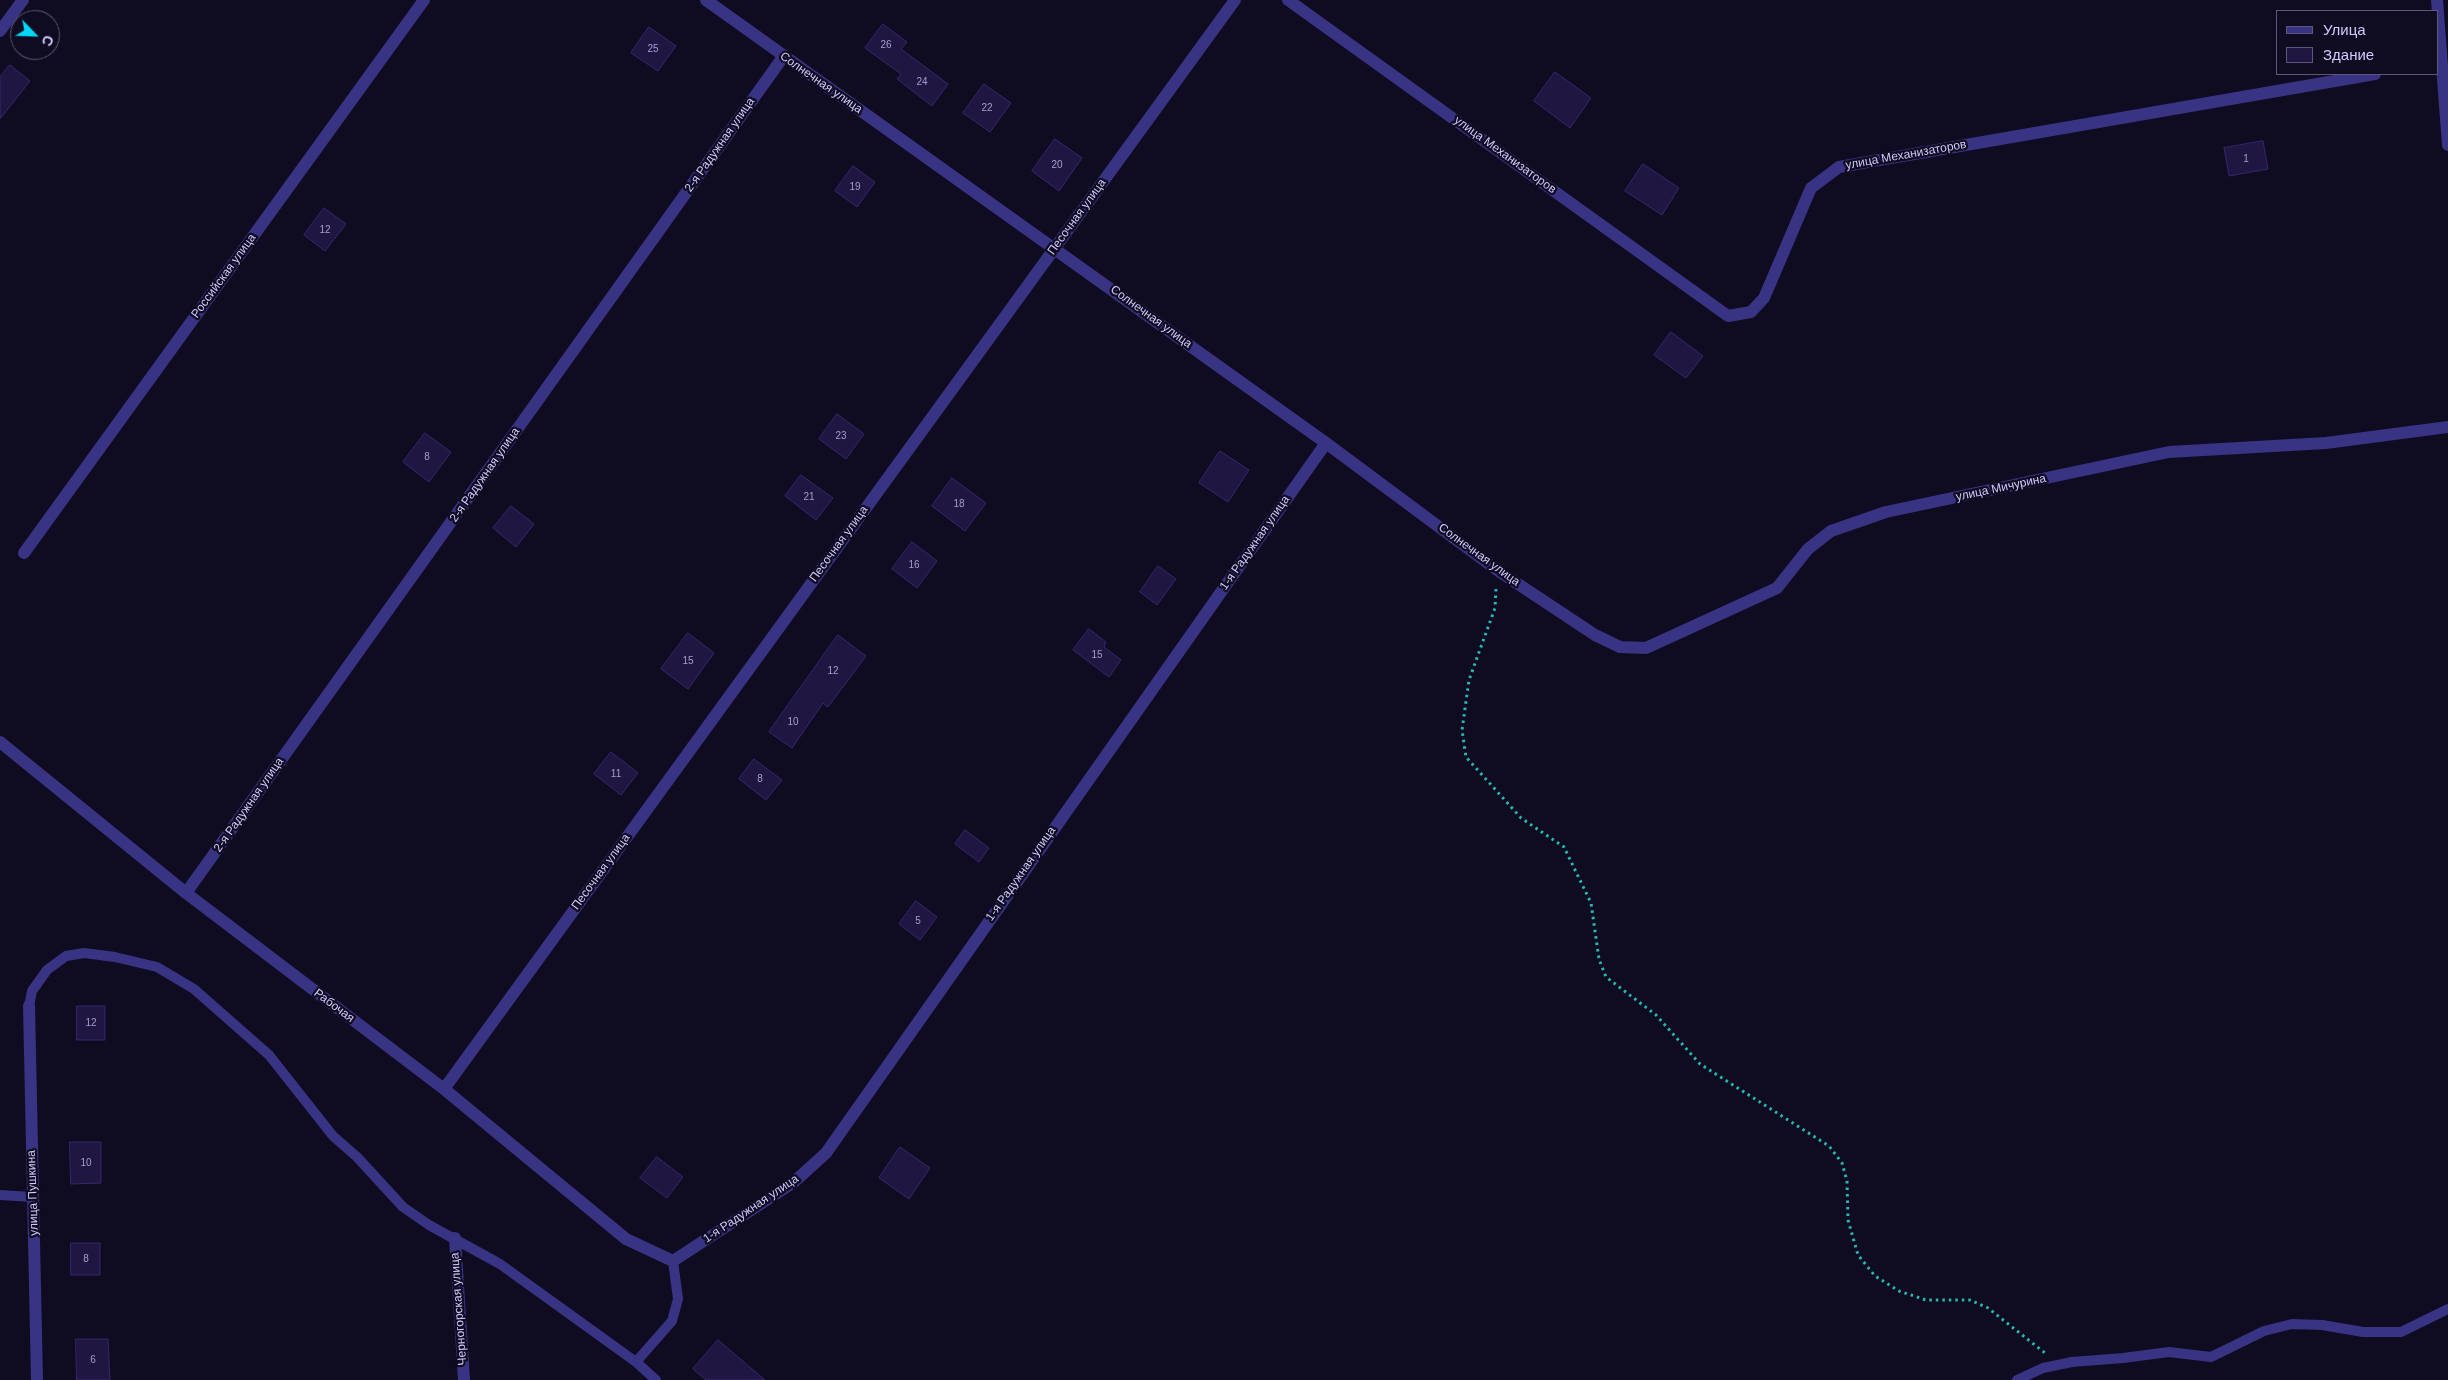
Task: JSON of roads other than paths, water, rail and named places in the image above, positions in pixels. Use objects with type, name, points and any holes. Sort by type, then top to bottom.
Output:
[{"type":"street","points":[[0,31],[23,0]]},
{"type":"street","name":"Российская улица","points":[[24,553],[424,0]]},
{"type":"street","name":"Солнечная улица","points":[[706,0],[783,57],[1326,443],[1497,570],[1595,635]]},
{"type":"street","name":"Песочная улица","points":[[444,1089],[1235,0]]},
{"type":"street","name":"улица Механизаторов","points":[[1288,0],[1728,316],[1751,312],[1764,298],[1811,188],[1839,167],[2369,75]]},
{"type":"street","points":[[2438,12],[2448,145]]},
{"type":"street","name":"2-я Радужная улица","points":[[186,893],[783,57]]},
{"type":"street","name":"улица Мичурина","points":[[1595,635],[1620,647],[1646,648],[1777,588],[1808,549],[1831,531],[1886,512],[2169,452],[2326,443],[2448,427]]},
{"type":"street","name":"1-я Радужная улица","points":[[673,1261],[794,1182],[826,1154],[1326,443]]},
{"type":"street","name":"Рабочая","points":[[0,742],[186,893],[444,1089],[626,1239],[673,1261]]},
{"type":"street","name":"улица Пушкина","points":[[30,1006],[32,1197],[36,1256],[37,1380]]},
{"type":"street","name":"Черногорская улица","points":[[454,1238],[464,1380]]},
{"type":"lane","points":[[30,1006],[32,991],[47,970],[66,956],[84,953],[115,957],[157,967],[194,989],[269,1055],[333,1136],[357,1157],[403,1207],[429,1225],[500,1264],[636,1362],[652,1379]]},
{"type":"lane","points":[[0,1195],[32,1197]]},
{"type":"lane","points":[[636,1362],[672,1321],[678,1299],[673,1261]]},
{"type":"lane","points":[[2017,1380],[2043,1368],[2072,1362],[2168,1352],[2212,1357],[2264,1331],[2292,1324],[2322,1325],[2363,1332],[2401,1332],[2448,1309]]}]
